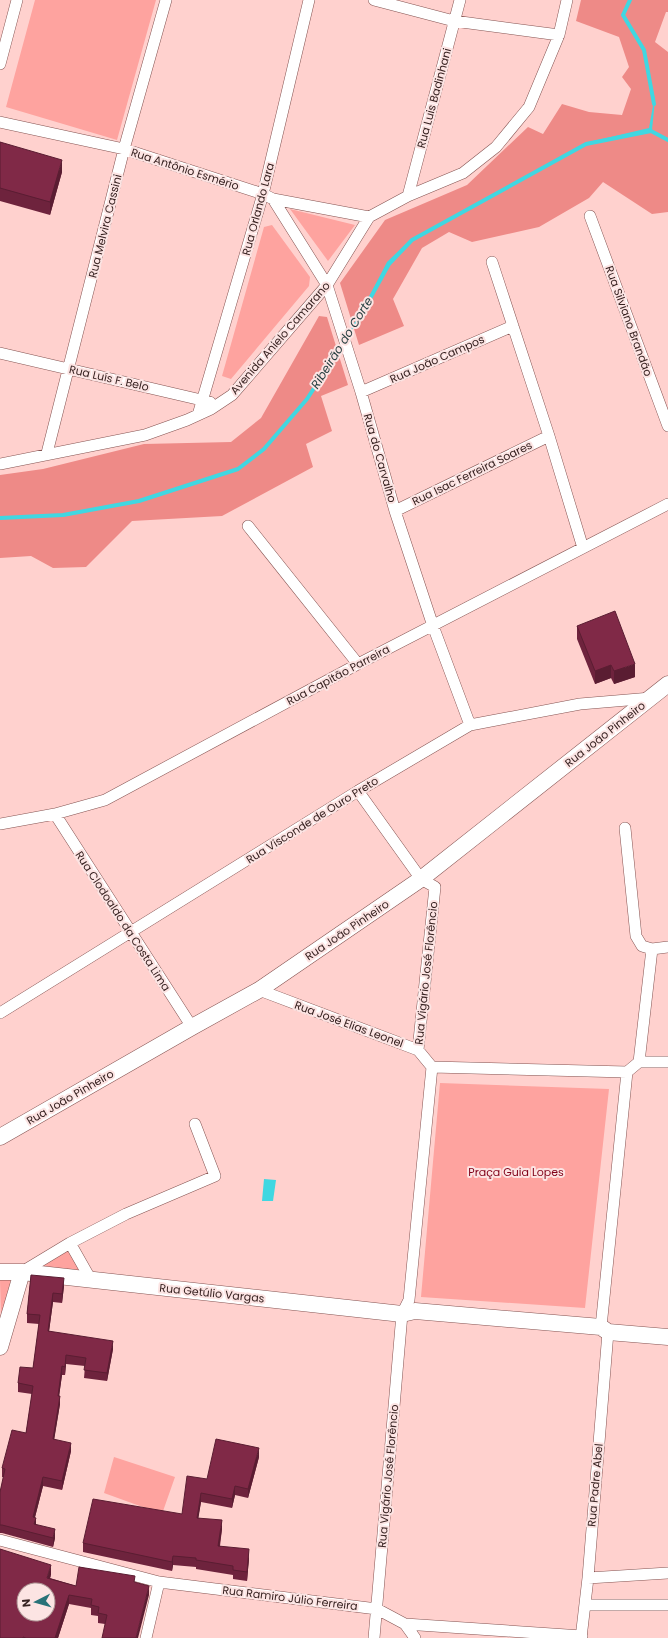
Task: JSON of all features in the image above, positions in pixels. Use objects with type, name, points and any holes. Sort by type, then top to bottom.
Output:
[{"type":"street","points":[[0,64],[17,0]]},
{"type":"street","name":"Rua Melvira Cassini","points":[[47,453],[124,149],[166,0]]},
{"type":"street","name":"Rua Orlando Lara","points":[[198,415],[204,401],[268,197],[309,0]]},
{"type":"street","points":[[374,0],[454,21],[559,35]]},
{"type":"street","name":"Rua Luis Badinhani","points":[[408,196],[460,0]]},
{"type":"street","name":"Avenida Anielo Camarano","points":[[0,464],[47,453],[145,434],[198,415],[232,395],[327,284],[369,218],[408,196],[463,173],[496,147],[528,107],[559,35],[566,0]]},
{"type":"street","name":"Rua Antônio Esmério","points":[[0,122],[124,149],[268,197],[369,218]]},
{"type":"street","name":"Rua do Carvalho","points":[[268,197],[327,284],[362,392],[395,511],[433,626],[470,725]]},
{"type":"street","name":"Rua Silviano Brandão","points":[[590,216],[668,426]]},
{"type":"street","points":[[492,262],[549,436],[583,548]]},
{"type":"street","name":"Rua João Campos","points":[[362,392],[513,326]]},
{"type":"street","name":"Rua Luís F. Belo","points":[[0,353],[218,404]]},
{"type":"street","name":"Rua Isac Ferreira Soares","points":[[395,511],[549,436]]},
{"type":"street","name":"Rua Capitão Parreira","points":[[0,824],[55,814],[105,800],[358,664],[668,504]]},
{"type":"street","points":[[248,526],[358,664]]},
{"type":"street","name":"Rua João Pinheiro","points":[[0,1137],[259,990],[421,879],[668,684]]},
{"type":"street","name":"Rua Visconde de Ouro Preto","points":[[0,1013],[358,791],[470,725],[580,704],[651,698]]},
{"type":"street","points":[[358,791],[421,879]]},
{"type":"street","name":"Rua Clodoaldo da Costa Lima","points":[[55,814],[130,933],[192,1027]]},
{"type":"street","points":[[625,828],[636,936],[642,946],[652,949],[668,947]]},
{"type":"street","name":"Rua Vigário José Florêncio","points":[[418,1050],[435,887],[421,879]]},
{"type":"street","points":[[639,1062],[652,949]]},
{"type":"street","name":"Rua José Elias Leonel","points":[[259,990],[418,1050],[432,1067]]},
{"type":"street","points":[[668,1062],[639,1062],[627,1072],[432,1067],[409,1308],[668,1337]]},
{"type":"street","points":[[604,1329],[627,1072]]},
{"type":"street","points":[[0,1347],[22,1272],[70,1243],[126,1214],[216,1176],[195,1124]]},
{"type":"street","points":[[70,1243],[91,1280]]},
{"type":"street","name":"Rua Getúlio Vargas","points":[[0,1272],[22,1272],[91,1280],[409,1308]]},
{"type":"street","name":"Rua Vigário José Florêncio","points":[[374,1638],[409,1308]]},
{"type":"street","name":"Rua Padre Abel","points":[[582,1637],[588,1578],[604,1329]]},
{"type":"street","name":"Rua Ramiro Júlio Ferreira","points":[[0,1540],[159,1582],[377,1609],[404,1624],[582,1637]]},
{"type":"street","points":[[588,1578],[668,1574]]},
{"type":"street","points":[[146,1638],[159,1582]]},
{"type":"street","points":[[586,1605],[668,1605]]},
{"type":"street","points":[[404,1624],[415,1638]]},
{"type":"green space","points":[[35,0],[156,0],[117,140],[6,107]]},
{"type":"green space","points":[[290,209],[355,225],[328,261]]},
{"type":"green space","points":[[272,225],[310,277],[309,286],[231,379],[222,376],[264,227]]},
{"type":"green space","name":"Praça Guia Lopes","points":[[440,1083],[609,1089],[585,1308],[421,1297]]},
{"type":"green space","points":[[70,1249],[82,1273],[46,1270],[43,1263]]},
{"type":"green space","points":[[0,1280],[10,1280],[11,1288],[1,1321]]},
{"type":"green space","points":[[114,1457],[175,1477],[162,1514],[104,1493]]},
{"type":"shaded area","points":[[581,0],[668,0],[668,12],[666,12],[655,42],[668,52],[668,212],[652,214],[603,182],[589,198],[539,227],[472,242],[449,232],[422,248],[393,299],[404,326],[359,345],[340,283],[385,220],[467,185],[528,127],[543,134],[562,104],[589,112],[622,115],[631,89],[622,77],[629,67],[619,37],[576,21]]},
{"type":"shaded area","points":[[319,316],[327,317],[348,385],[321,396],[332,431],[306,444],[313,467],[222,516],[132,521],[86,567],[53,568],[31,556],[0,558],[0,475],[43,469],[144,444],[231,442],[261,418]]},
{"type":"water","points":[[631,0],[624,15],[644,50],[655,100],[652,130],[668,140],[651,131],[586,144],[412,240],[389,264],[364,312],[307,399],[264,449],[238,469],[263,448],[307,398],[362,311],[387,262],[411,239],[585,143],[649,128],[654,100],[644,51],[623,15]]},
{"type":"water","points":[[238,469],[139,501],[63,515],[0,518],[63,514],[139,500]]},
{"type":"water","points":[[264,1179],[276,1180],[273,1201],[262,1201]]},
{"type":"building","points":[[0,142],[62,160],[50,202],[0,188]]},
{"type":"building","points":[[615,611],[635,664],[614,671],[611,665],[595,671],[577,626]]},
{"type":"building","points":[[31,1275],[64,1278],[62,1294],[53,1293],[48,1331],[113,1341],[107,1373],[84,1370],[86,1358],[66,1355],[65,1367],[62,1366],[58,1396],[60,1396],[53,1439],[71,1443],[62,1481],[43,1477],[33,1517],[36,1518],[34,1524],[55,1529],[53,1538],[0,1525],[0,1492],[5,1469],[2,1468],[12,1430],[26,1433],[33,1386],[18,1383],[20,1367],[33,1368],[40,1315],[27,1314]]},
{"type":"building","points":[[216,1439],[259,1448],[248,1489],[235,1486],[232,1499],[201,1493],[197,1518],[222,1520],[218,1546],[249,1549],[247,1572],[233,1570],[233,1566],[196,1560],[196,1558],[173,1556],[172,1562],[83,1543],[93,1499],[182,1514],[187,1476],[207,1479]]},
{"type":"building","points":[[0,1549],[51,1565],[47,1578],[76,1586],[79,1567],[135,1576],[134,1582],[149,1586],[136,1638],[102,1638],[107,1615],[98,1613],[99,1607],[91,1605],[92,1599],[69,1595],[55,1638],[0,1638]]},
{"type":"waterway","points":[[630,0],[623,15],[644,50],[654,104]]},
{"type":"waterway","name":"Ribeirão do Corte","points":[[356,324],[389,264],[412,240],[586,144],[651,131],[668,140]]},
{"type":"waterway","name":"Ribeirão do Corte","points":[[0,518],[63,515],[139,501],[238,469],[264,449],[307,399],[337,353]]}]
